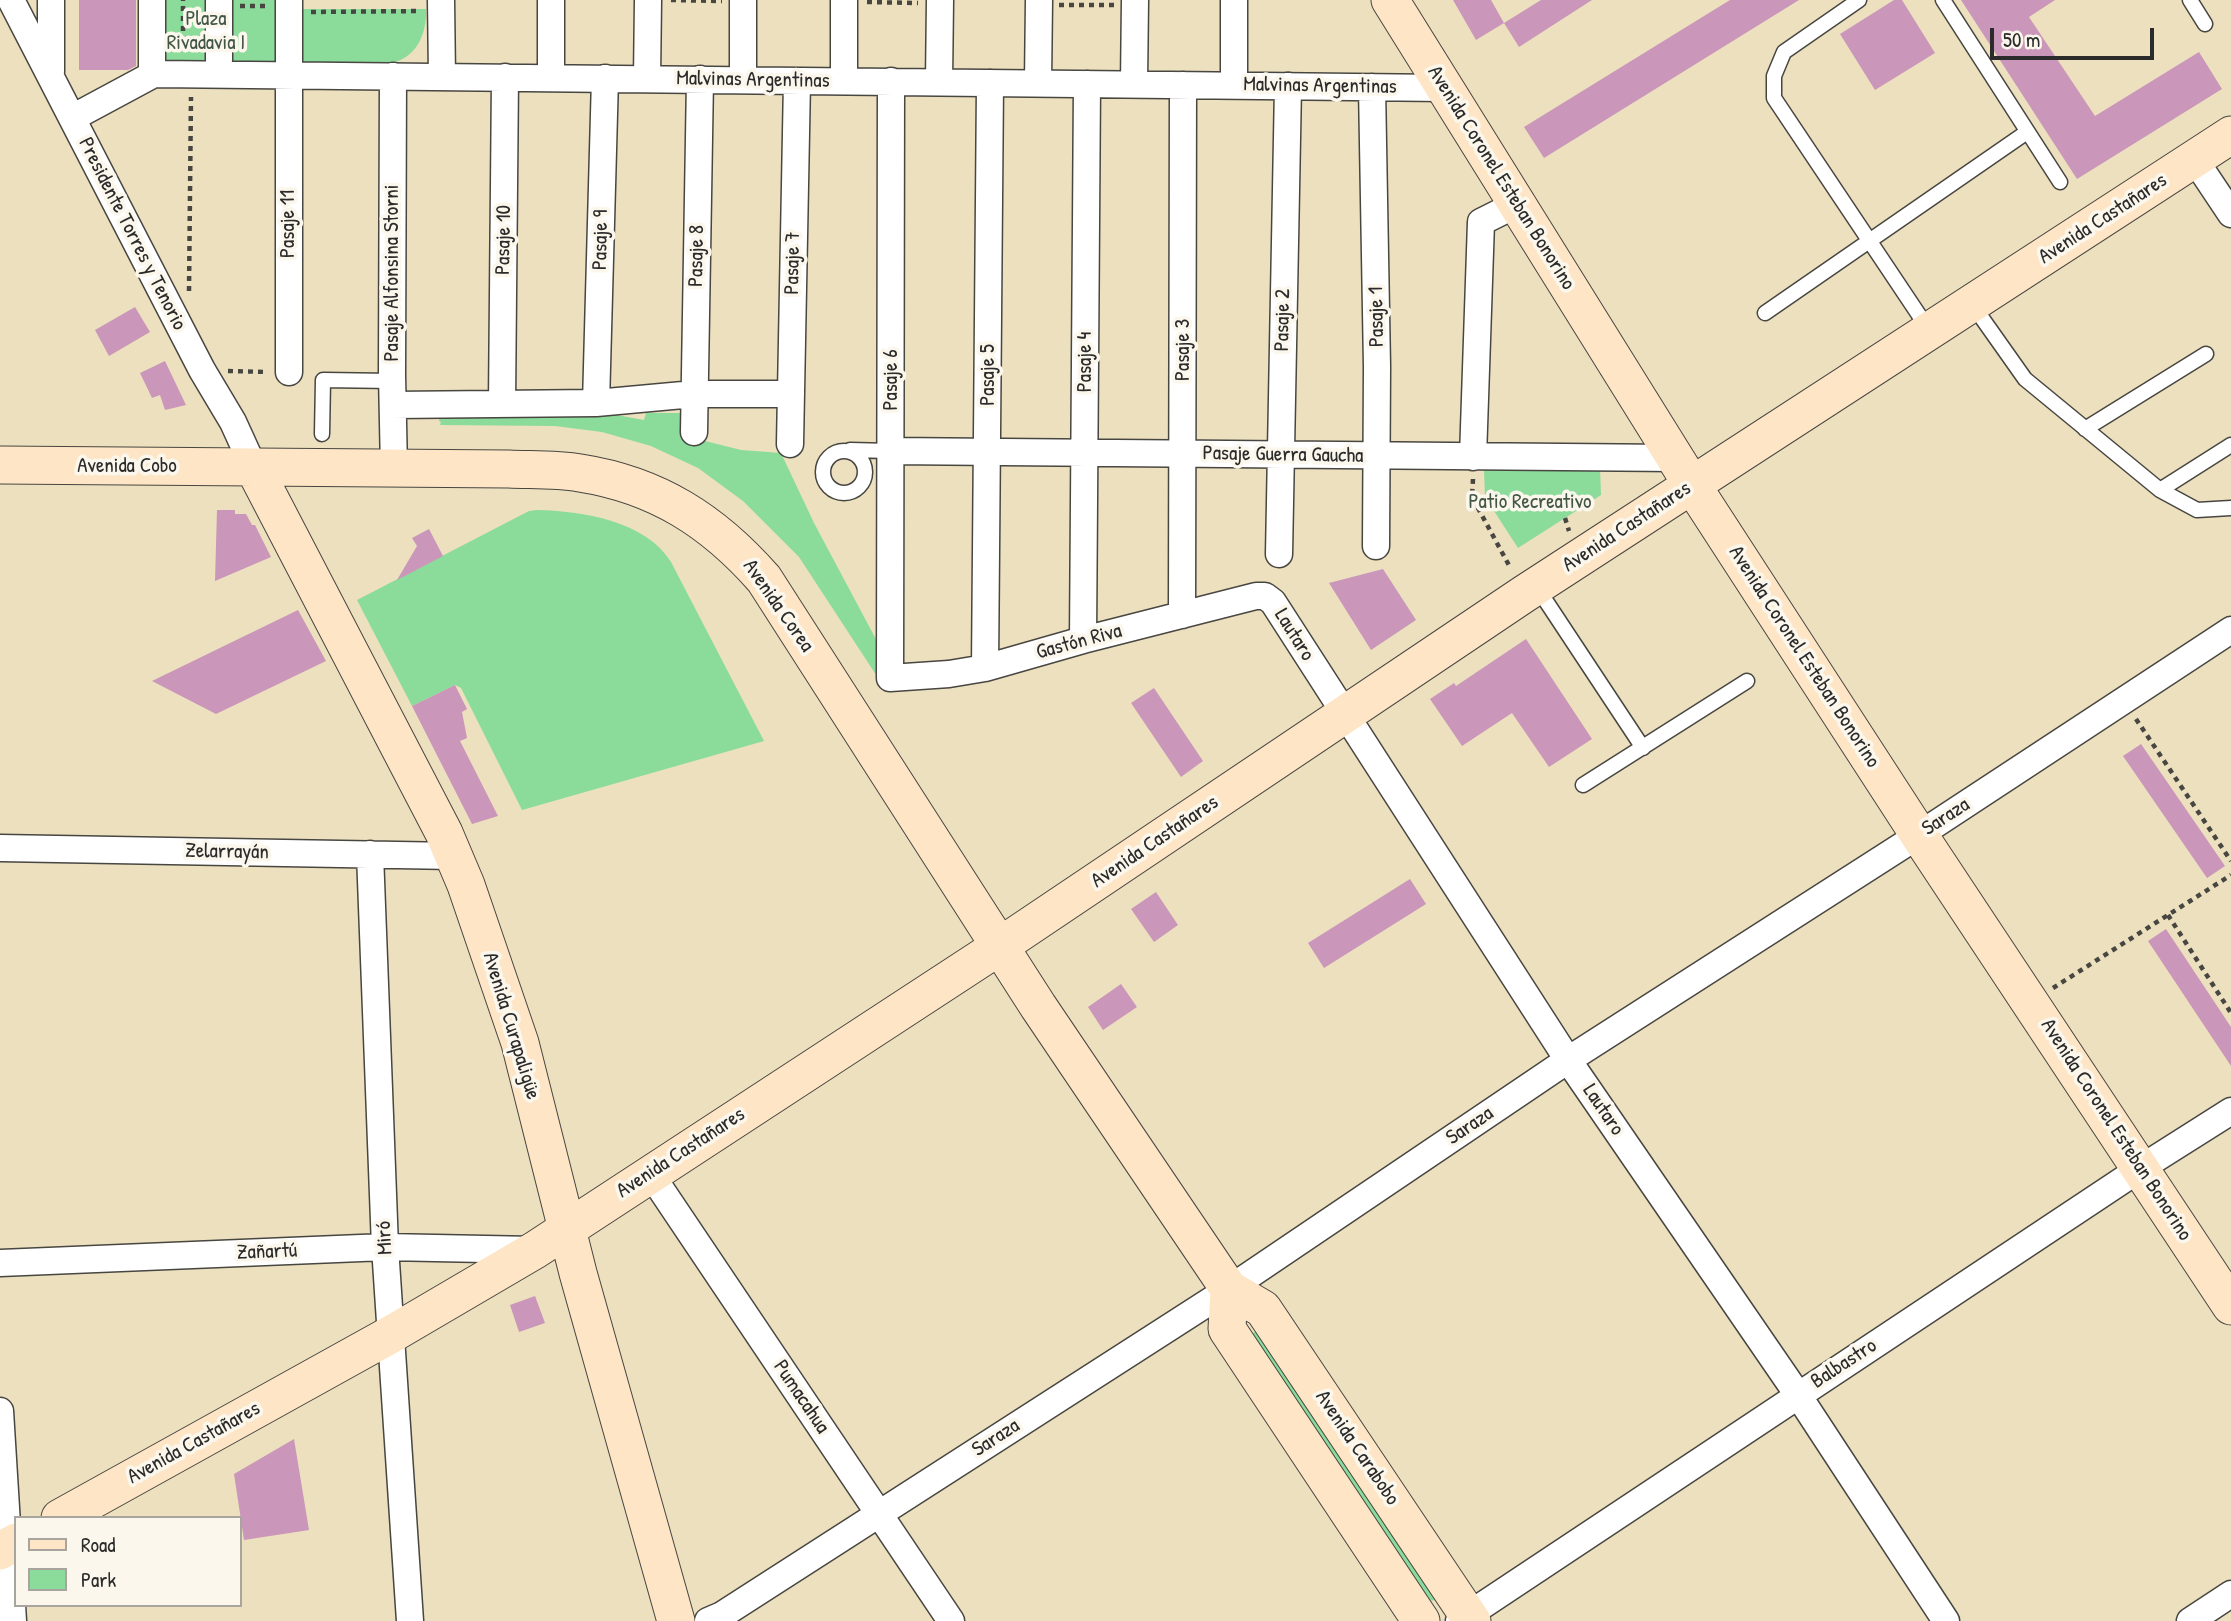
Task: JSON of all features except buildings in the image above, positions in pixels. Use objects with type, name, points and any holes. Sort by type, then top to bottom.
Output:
[{"type":"main road","name":"Avenida Coronel Esteban Bonorino","points":[[1390,0],[1684,472],[1919,835],[2231,1306]]},
{"type":"main road","name":"Avenida Castañares","points":[[64,1516],[390,1335],[535,1250],[1000,946],[1530,590],[1684,472],[1929,330],[2231,135]]},
{"type":"main road","name":"Avenida Cobo","points":[[0,465],[254,468]]},
{"type":"main road","name":"Avenida Corea","points":[[254,468],[509,469],[578,472],[658,494],[686,509],[741,553],[764,579],[1000,946]]},
{"type":"main road","name":"Avenida Curapaligüe","points":[[254,468],[454,856],[520,1043],[579,1273],[676,1621]]},
{"type":"main road","name":"Avenida Carabobo","points":[[1000,946],[1229,1289],[1264,1309],[1467,1619]]},
{"type":"main road","name":"Avenida Carabobo","points":[[1229,1289],[1227,1329],[1421,1621]]},
{"type":"street","name":"Presidente Torres y Tenorio","points":[[11,0],[202,370],[233,422],[254,468]]},
{"type":"street","points":[[51,0],[51,76]]},
{"type":"street","points":[[152,0],[152,75]]},
{"type":"street","points":[[219,0],[219,60]]},
{"type":"street","points":[[551,0],[551,78]]},
{"type":"street","points":[[648,0],[648,79]]},
{"type":"street","points":[[1234,0],[1234,85]]},
{"type":"street","points":[[743,1],[743,80]]},
{"type":"street","points":[[844,1],[844,81]]},
{"type":"street","points":[[939,82],[940,2]]},
{"type":"street","points":[[1038,83],[1039,2]]},
{"type":"street","points":[[1135,3],[1135,84]]},
{"type":"street","name":"Pasaje 11","points":[[289,6],[289,372]]},
{"type":"street","points":[[441,6],[442,77]]},
{"type":"street","name":"Malvinas Argentinas","points":[[72,118],[152,75],[187,74],[1445,88]]},
{"type":"street","name":"Pasaje Alfonsina Storni","points":[[393,76],[394,470]]},
{"type":"street","name":"Pasaje 10","points":[[502,403],[505,77]]},
{"type":"street","name":"Pasaje 9","points":[[596,402],[605,78]]},
{"type":"street","name":"Pasaje 8","points":[[694,432],[700,79]]},
{"type":"street","name":"Pasaje 7","points":[[790,444],[797,81]]},
{"type":"street","name":"Pasaje 6","points":[[890,678],[891,82]]},
{"type":"street","name":"Pasaje 5","points":[[985,668],[990,83]]},
{"type":"street","name":"Pasaje 4","points":[[1083,640],[1087,84]]},
{"type":"street","name":"Pasaje 3","points":[[1182,615],[1183,85]]},
{"type":"street","name":"Pasaje 2","points":[[1279,554],[1287,86]]},
{"type":"street","name":"Pasaje 1","points":[[1372,87],[1377,367],[1376,546]]},
{"type":"street","points":[[2195,160],[2231,214]]},
{"type":"street","points":[[1473,457],[1481,222],[1517,204]]},
{"type":"street","points":[[393,393],[502,403],[596,402],[694,394],[791,394]]},
{"type":"street","name":"Pasaje Guerra Gaucha","points":[[891,451],[1473,457],[1684,472]]},
{"type":"street","name":"Gastón Riva","points":[[890,678],[949,674],[985,668],[1083,640],[1256,596],[1265,596]]},
{"type":"street","name":"Lautaro","points":[[1265,596],[1273,602],[1568,1060],[1798,1395],[1946,1621]]},
{"type":"street","name":"Saraza","points":[[708,1621],[722,1615],[1229,1289],[1568,1060],[1919,835],[2231,630]]},
{"type":"street","name":"Zelarrayán","points":[[0,848],[454,856]]},
{"type":"street","name":"Miró","points":[[370,854],[385,1247],[410,1621]]},
{"type":"street","name":"Balbastro","points":[[1467,1619],[1798,1395],[2231,1111]]},
{"type":"street","name":"Pumacahua","points":[[650,1173],[951,1621]]},
{"type":"street","name":"Zañartú","points":[[0,1263],[385,1247],[535,1250]]},
{"type":"street","points":[[0,1411],[13,1621]]},
{"type":"street","points":[[2190,1621],[2231,1594]]},
{"type":"lane","points":[[1859,0],[1784,52],[1774,76],[1774,98],[1929,330]]},
{"type":"lane","points":[[1943,0],[2060,182]]},
{"type":"lane","points":[[2190,0],[2205,24]]},
{"type":"lane","points":[[1765,313],[2027,132]]},
{"type":"lane","points":[[1971,303],[2025,379],[2160,490],[2197,510],[2231,508]]},
{"type":"lane","points":[[2085,429],[2206,354]]},
{"type":"lane","points":[[322,434],[323,380],[393,393]]},
{"type":"lane","points":[[2160,490],[2231,445]]},
{"type":"lane","points":[[842,450],[861,458],[866,471],[862,484]]},
{"type":"lane","points":[[891,451],[857,489],[843,494],[825,483],[825,462],[835,452],[891,451]]},
{"type":"lane","points":[[1530,590],[1643,748]]},
{"type":"lane","points":[[1583,785],[1747,681]]},
{"type":"path","points":[[183,0],[183,60],[191,86],[189,296]]},
{"type":"path","points":[[667,0],[743,1]]},
{"type":"path","points":[[844,1],[940,2]]},
{"type":"path","points":[[1039,2],[1135,3]]},
{"type":"path","points":[[289,6],[441,6]]},
{"type":"path","points":[[1473,457],[1472,497],[1530,590]]},
{"type":"path","points":[[2123,701],[2231,862]]},
{"type":"path","points":[[2032,1002],[2231,875]]},
{"type":"path","points":[[2168,915],[2231,1013]]},
{"type":"green space","name":"Plaza Rivadavia I","points":[[159,0],[299,0],[299,9],[426,9],[426,19],[422,37],[413,51],[388,64],[163,64]]},
{"type":"green space","points":[[441,412],[600,412],[644,420],[646,413],[689,413],[689,437],[741,450],[781,453],[814,523],[878,643],[884,687],[799,557],[743,501],[698,468],[651,446],[602,432],[555,426],[440,425]]},
{"type":"green space","name":"Patio Recreativo","points":[[1600,468],[1601,495],[1518,548],[1485,497],[1484,470]]},
{"type":"green space","points":[[529,511],[573,513],[612,521],[646,537],[660,548],[671,562],[764,741],[522,810],[461,688],[455,685],[412,706],[357,600]]},
{"type":"green space","points":[[1263,1330],[1437,1600],[1427,1601],[1248,1342],[1254,1332]]}]
